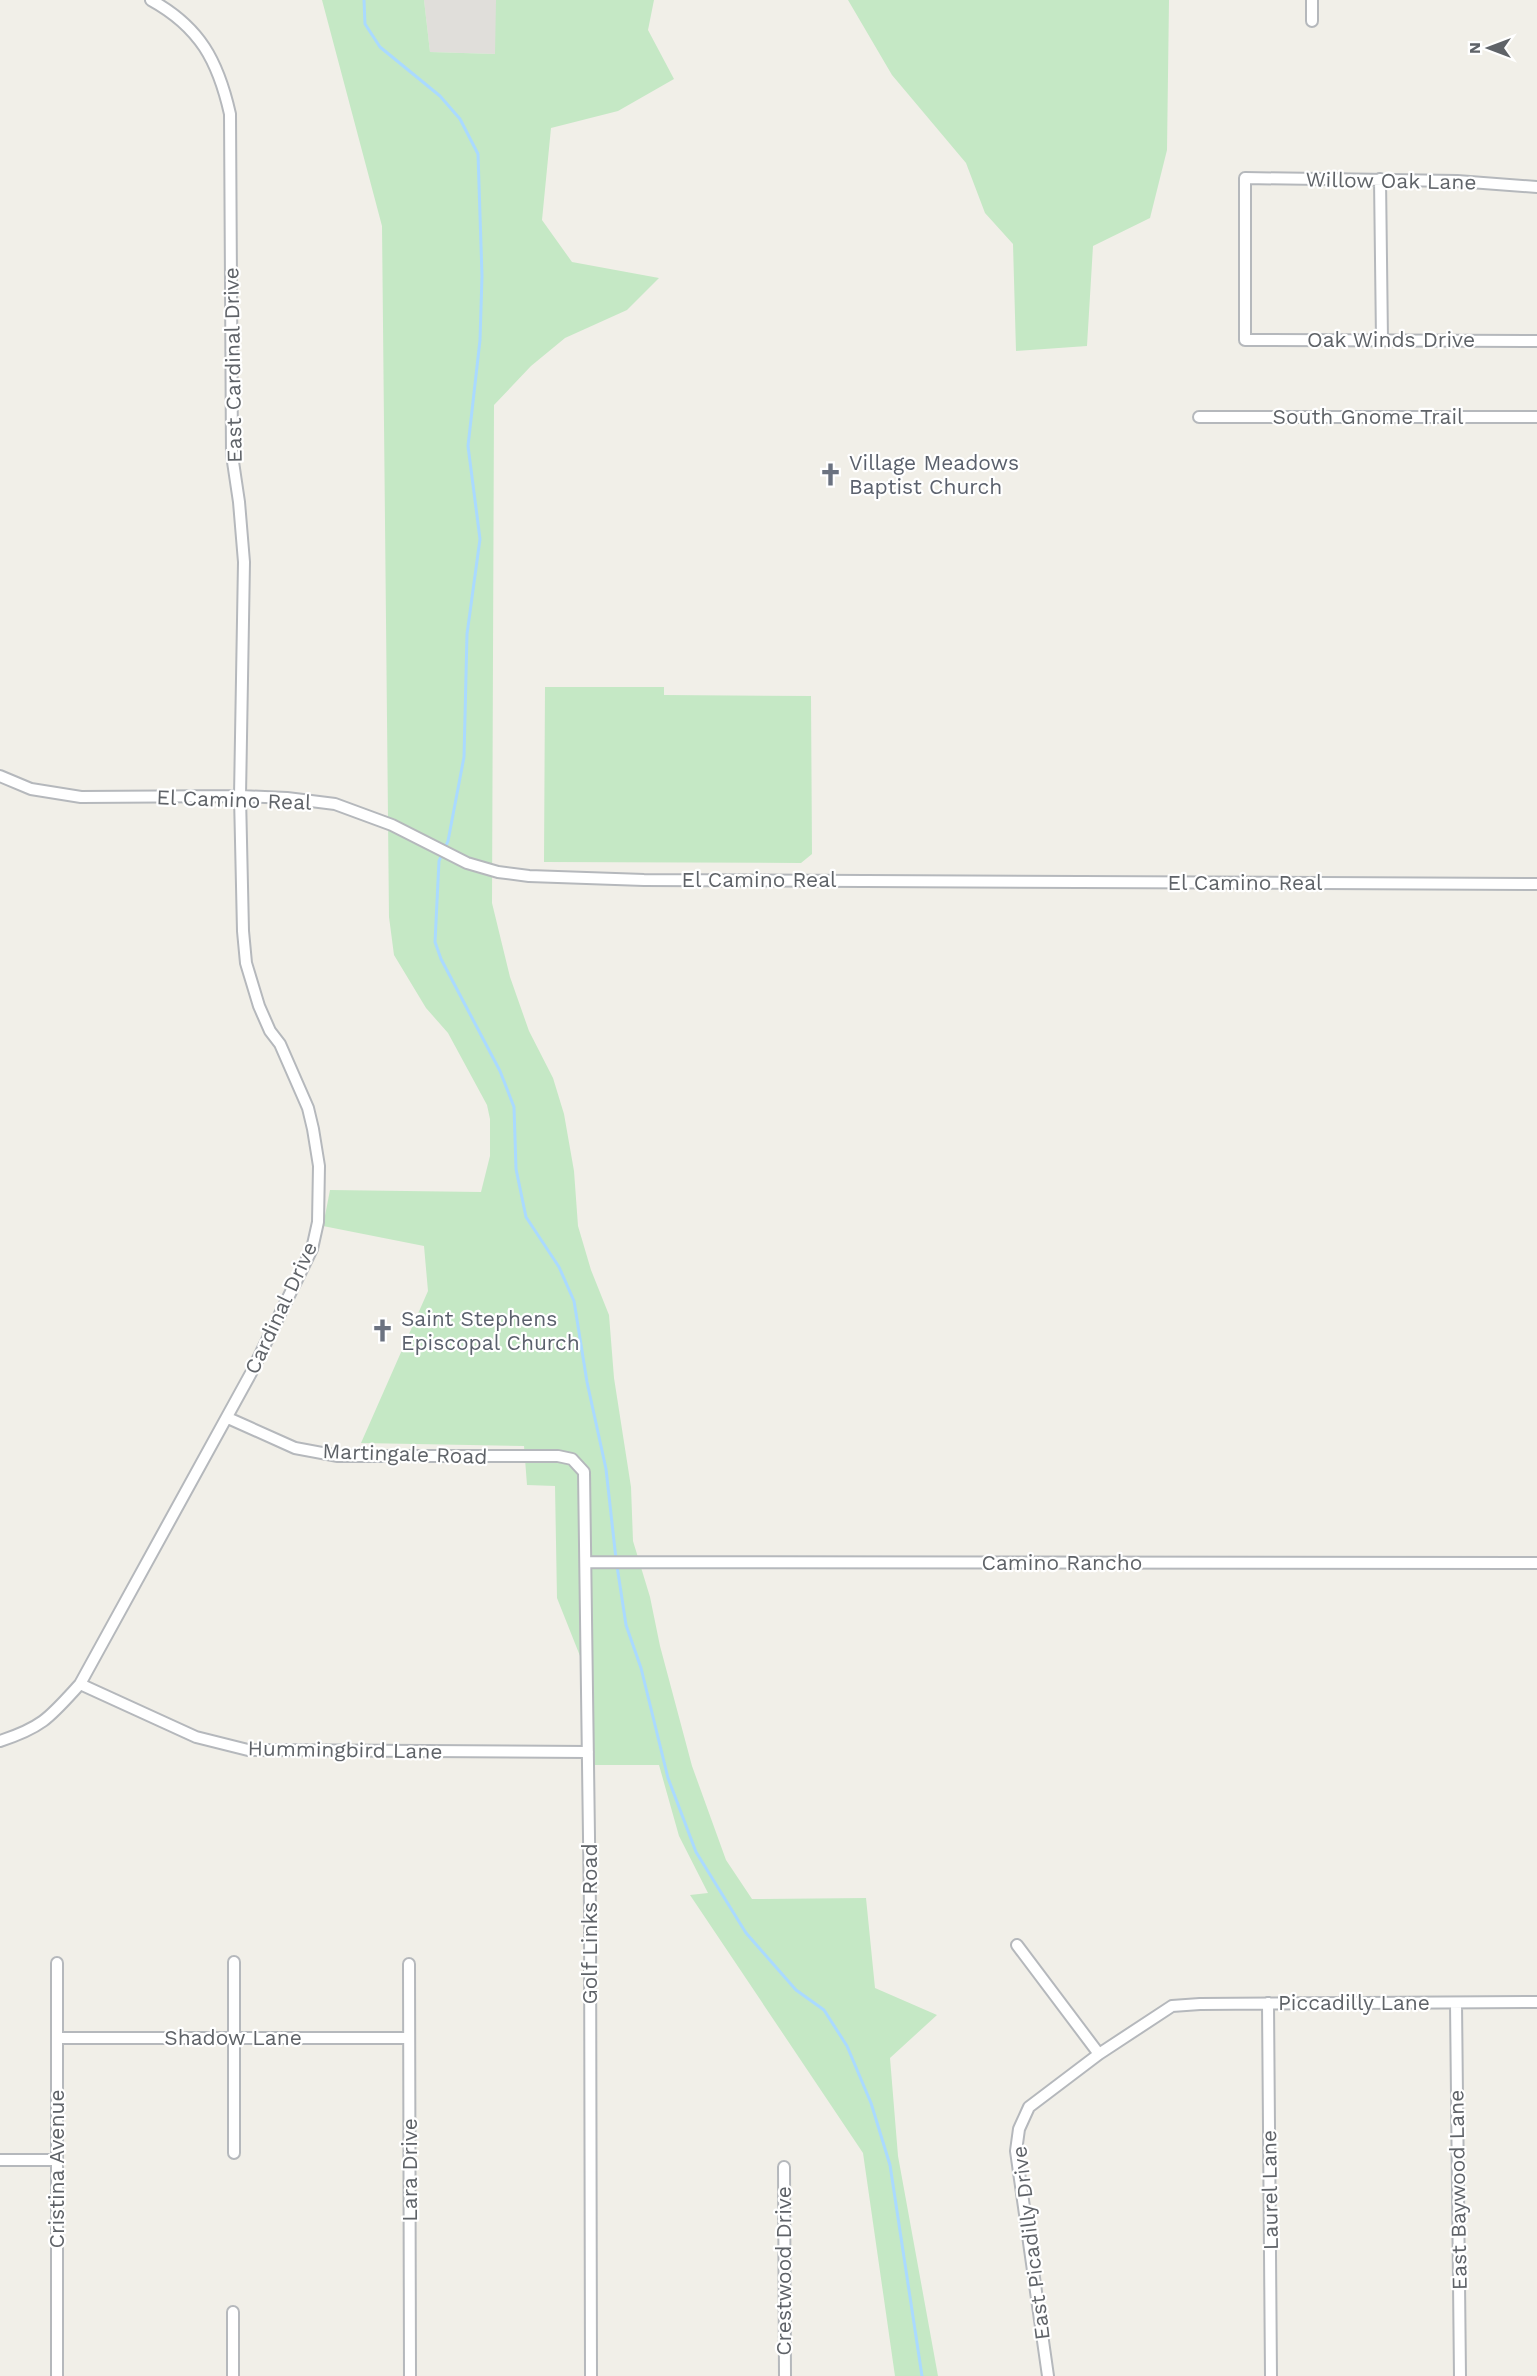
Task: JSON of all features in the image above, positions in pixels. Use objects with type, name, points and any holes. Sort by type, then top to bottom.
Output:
[{"type":"street","name":"East Cardinal Drive","points":[[151,0],[169,10],[190,28],[206,49],[222,81],[230,114],[232,455],[244,562],[240,796]]},
{"type":"street","points":[[1312,0],[1312,21]]},
{"type":"street","name":"Willow Oak Lane","points":[[1245,340],[1245,178],[1458,181],[1537,187]]},
{"type":"street","points":[[1380,179],[1382,339]]},
{"type":"street","name":"Oak Winds Drive","points":[[1245,340],[1537,341]]},
{"type":"street","name":"South Gnome Trail","points":[[1199,417],[1537,417]]},
{"type":"street","name":"El Camino Real","points":[[0,776],[31,789],[81,797],[240,796],[287,798],[335,804],[392,825],[467,863],[498,872],[529,876],[621,879],[1537,884]]},
{"type":"street","name":"Cardinal Drive","points":[[0,1742],[25,1733],[46,1721],[80,1684],[228,1418],[312,1249],[318,1222],[320,1188],[313,1129],[308,1108],[280,1044],[270,1031],[259,1006],[246,963],[243,932],[240,796]]},
{"type":"street","name":"Martingale Road","points":[[228,1418],[294,1448],[338,1456],[558,1456],[572,1459],[584,1472]]},
{"type":"street","name":"Golf Links Road","points":[[584,1472],[587,1562],[591,2376]]},
{"type":"street","name":"Camino Rancho","points":[[587,1562],[1537,1563]]},
{"type":"street","name":"Hummingbird Lane","points":[[80,1684],[196,1737],[248,1750],[588,1752]]},
{"type":"street","points":[[1017,1945],[1099,2054]]},
{"type":"street","points":[[234,1962],[234,2153]]},
{"type":"street","name":"Cristina Avenue","points":[[57,1963],[57,2376]]},
{"type":"street","name":"Lara Drive","points":[[409,1964],[410,2376]]},
{"type":"street","name":"Piccadilly Lane","points":[[1172,2006],[1268,2003],[1537,2002]]},
{"type":"street","name":"Laurel Lane","points":[[1268,2003],[1271,2376]]},
{"type":"street","name":"East Baywood Lane","points":[[1456,2003],[1460,2376]]},
{"type":"street","name":"East Picadilly Drive","points":[[1048,2376],[1016,2151],[1019,2129],[1029,2107],[1099,2054],[1172,2006]]},
{"type":"street","name":"Shadow Lane","points":[[57,2038],[409,2038]]},
{"type":"street","points":[[0,2160],[57,2160]]},
{"type":"street","name":"Crestwood Drive","points":[[784,2167],[785,2376]]},
{"type":"street","points":[[233,2312],[233,2376]]},
{"type":"shaded area","points":[[424,0],[496,0],[496,54],[430,52]]},
{"type":"green space","points":[[322,0],[424,0],[430,52],[495,54],[496,0],[654,0],[648,30],[674,79],[618,111],[551,128],[542,220],[572,262],[659,278],[627,310],[565,338],[531,366],[494,405],[492,903],[510,977],[529,1031],[553,1078],[564,1114],[574,1171],[578,1226],[591,1270],[609,1315],[614,1378],[631,1487],[633,1541],[650,1597],[660,1646],[692,1766],[726,1860],[752,1899],[866,1898],[875,1988],[937,2015],[890,2058],[898,2156],[938,2376],[895,2376],[863,2153],[690,1895],[708,1893],[679,1836],[659,1765],[595,1765],[582,1661],[557,1598],[555,1486],[527,1485],[524,1446],[361,1443],[428,1291],[424,1246],[323,1226],[330,1190],[481,1192],[490,1156],[490,1119],[487,1105],[448,1033],[426,1008],[394,955],[389,917],[382,226]]},
{"type":"green space","points":[[848,0],[1169,0],[1167,150],[1150,218],[1093,246],[1087,346],[1016,351],[1013,244],[985,213],[966,163],[892,75]]},
{"type":"green space","points":[[545,687],[664,687],[664,695],[811,696],[812,854],[801,863],[544,862]]},
{"type":"waterway","points":[[364,0],[365,24],[380,47],[440,96],[460,119],[478,154],[482,276],[480,340],[468,446],[480,539],[467,634],[464,757],[448,841],[439,861],[435,942],[441,959],[500,1071],[514,1107],[516,1169],[526,1217],[559,1267],[574,1301],[587,1382],[606,1469],[616,1559]]},
{"type":"waterway","points":[[617,1566],[626,1625],[641,1668],[668,1778],[696,1852],[746,1933],[796,1990],[824,2010],[847,2046],[871,2103],[890,2165],[922,2376]]},
{"type":"place","name":"Village Meadows Baptist Church","points":[[831,475]]},
{"type":"place","name":"Saint Stephens Episcopal Church","points":[[383,1331]]}]
